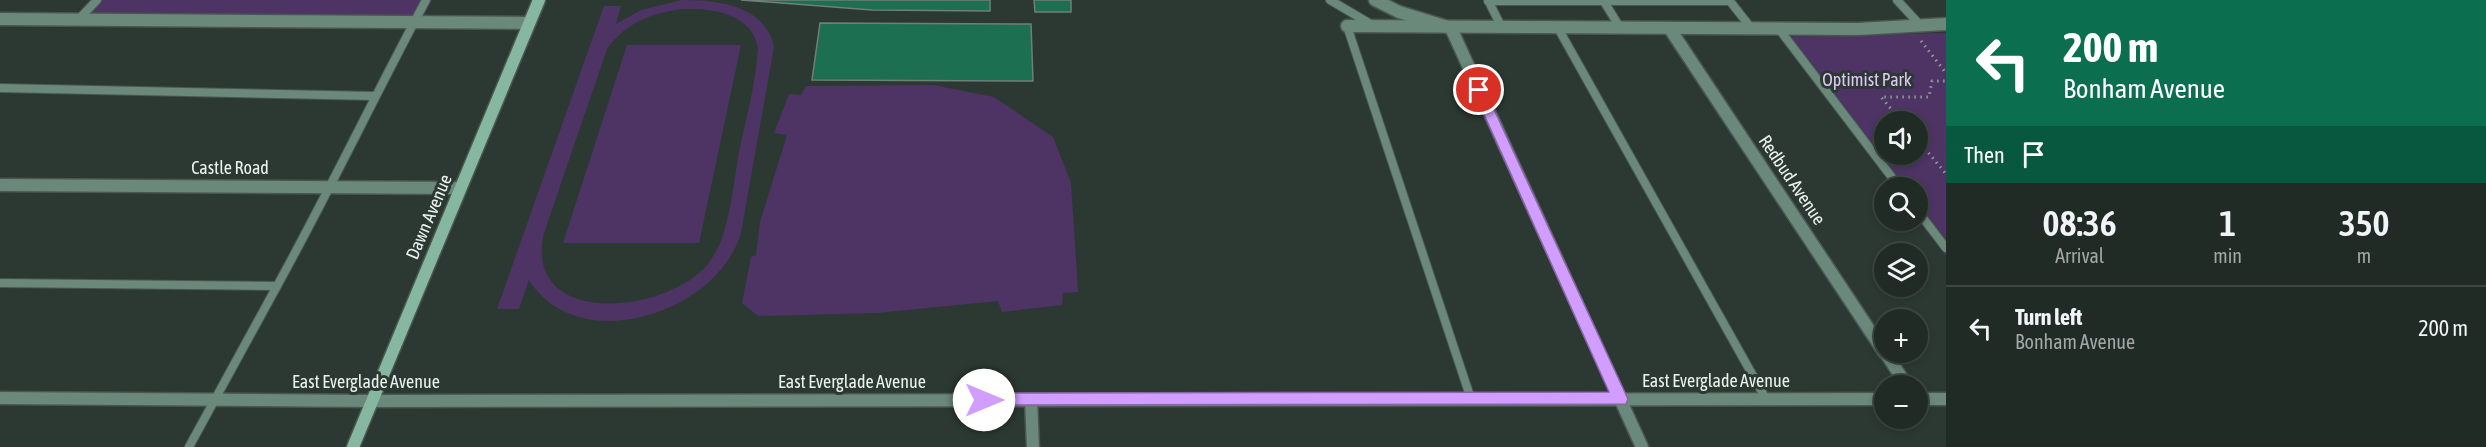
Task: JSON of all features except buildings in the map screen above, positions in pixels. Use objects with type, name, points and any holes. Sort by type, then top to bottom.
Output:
[{"type":"street","name":"Dawn Avenue","points":[[353,447],[539,0]]},
{"type":"street","points":[[1375,0],[1399,12],[1451,28],[1642,447]]},
{"type":"street","points":[[0,20],[529,23]]},
{"type":"street","points":[[1347,26],[1916,29],[1946,24]]},
{"type":"street","name":"Redbud Avenue","points":[[1670,29],[1874,337]]},
{"type":"street","name":"Castle Road","points":[[0,185],[460,188]]},
{"type":"street","name":"East Everglade Avenue","points":[[0,398],[372,401],[1874,399]]},
{"type":"street","points":[[1928,399],[1946,399]]},
{"type":"street","points":[[1030,400],[1033,447]]},
{"type":"lane","points":[[78,20],[97,0]]},
{"type":"lane","points":[[189,447],[332,187],[374,96],[426,0]]},
{"type":"lane","points":[[1330,0],[1375,26]]},
{"type":"lane","points":[[1502,28],[1488,0],[1730,1],[1752,29]]},
{"type":"lane","points":[[1603,0],[1621,28]]},
{"type":"lane","points":[[1897,0],[1916,29]]},
{"type":"lane","points":[[1347,26],[1471,399]]},
{"type":"lane","points":[[1558,28],[1766,399]]},
{"type":"lane","points":[[1779,29],[1892,177]]},
{"type":"lane","points":[[0,88],[374,96]]},
{"type":"lane","points":[[1928,224],[1946,248]]},
{"type":"lane","points":[[0,283],[277,286]]},
{"type":"path","points":[[1916,29],[1946,73]]},
{"type":"path","points":[[1893,111],[1881,97],[1929,97],[1932,81],[1946,81]]},
{"type":"path","points":[[1928,152],[1946,174]]},
{"type":"green space","points":[[96,0],[432,0],[421,22],[79,20]]},
{"type":"green space","points":[[682,0],[710,1],[738,8],[750,14],[761,22],[769,33],[774,47],[741,233],[727,261],[705,285],[677,304],[645,316],[612,321],[580,317],[551,304],[529,280],[519,309],[497,309],[604,6],[621,6],[616,24],[641,10]],"holes":[[[682,9],[718,12],[739,20],[748,27],[758,48],[730,208],[720,244],[708,264],[687,281],[661,294],[631,302],[601,303],[575,298],[554,285],[543,263],[544,233],[607,49],[622,32],[640,21]]]},
{"type":"green space","name":"Optimist Park","points":[[1946,33],[1946,256],[1927,231],[1928,177],[1886,177],[1877,165],[1928,165],[1928,111],[1874,111],[1874,161],[1779,37]]},
{"type":"green space","points":[[627,45],[741,45],[699,243],[563,243]]},
{"type":"green space","points":[[933,85],[994,97],[1053,137],[1071,183],[1078,292],[1063,293],[1062,305],[1002,312],[998,301],[877,313],[758,316],[742,303],[751,257],[756,255],[760,222],[787,135],[774,133],[789,94],[801,95],[806,86]]},
{"type":"route","points":[[984,400],[1620,399],[1479,90]]}]
